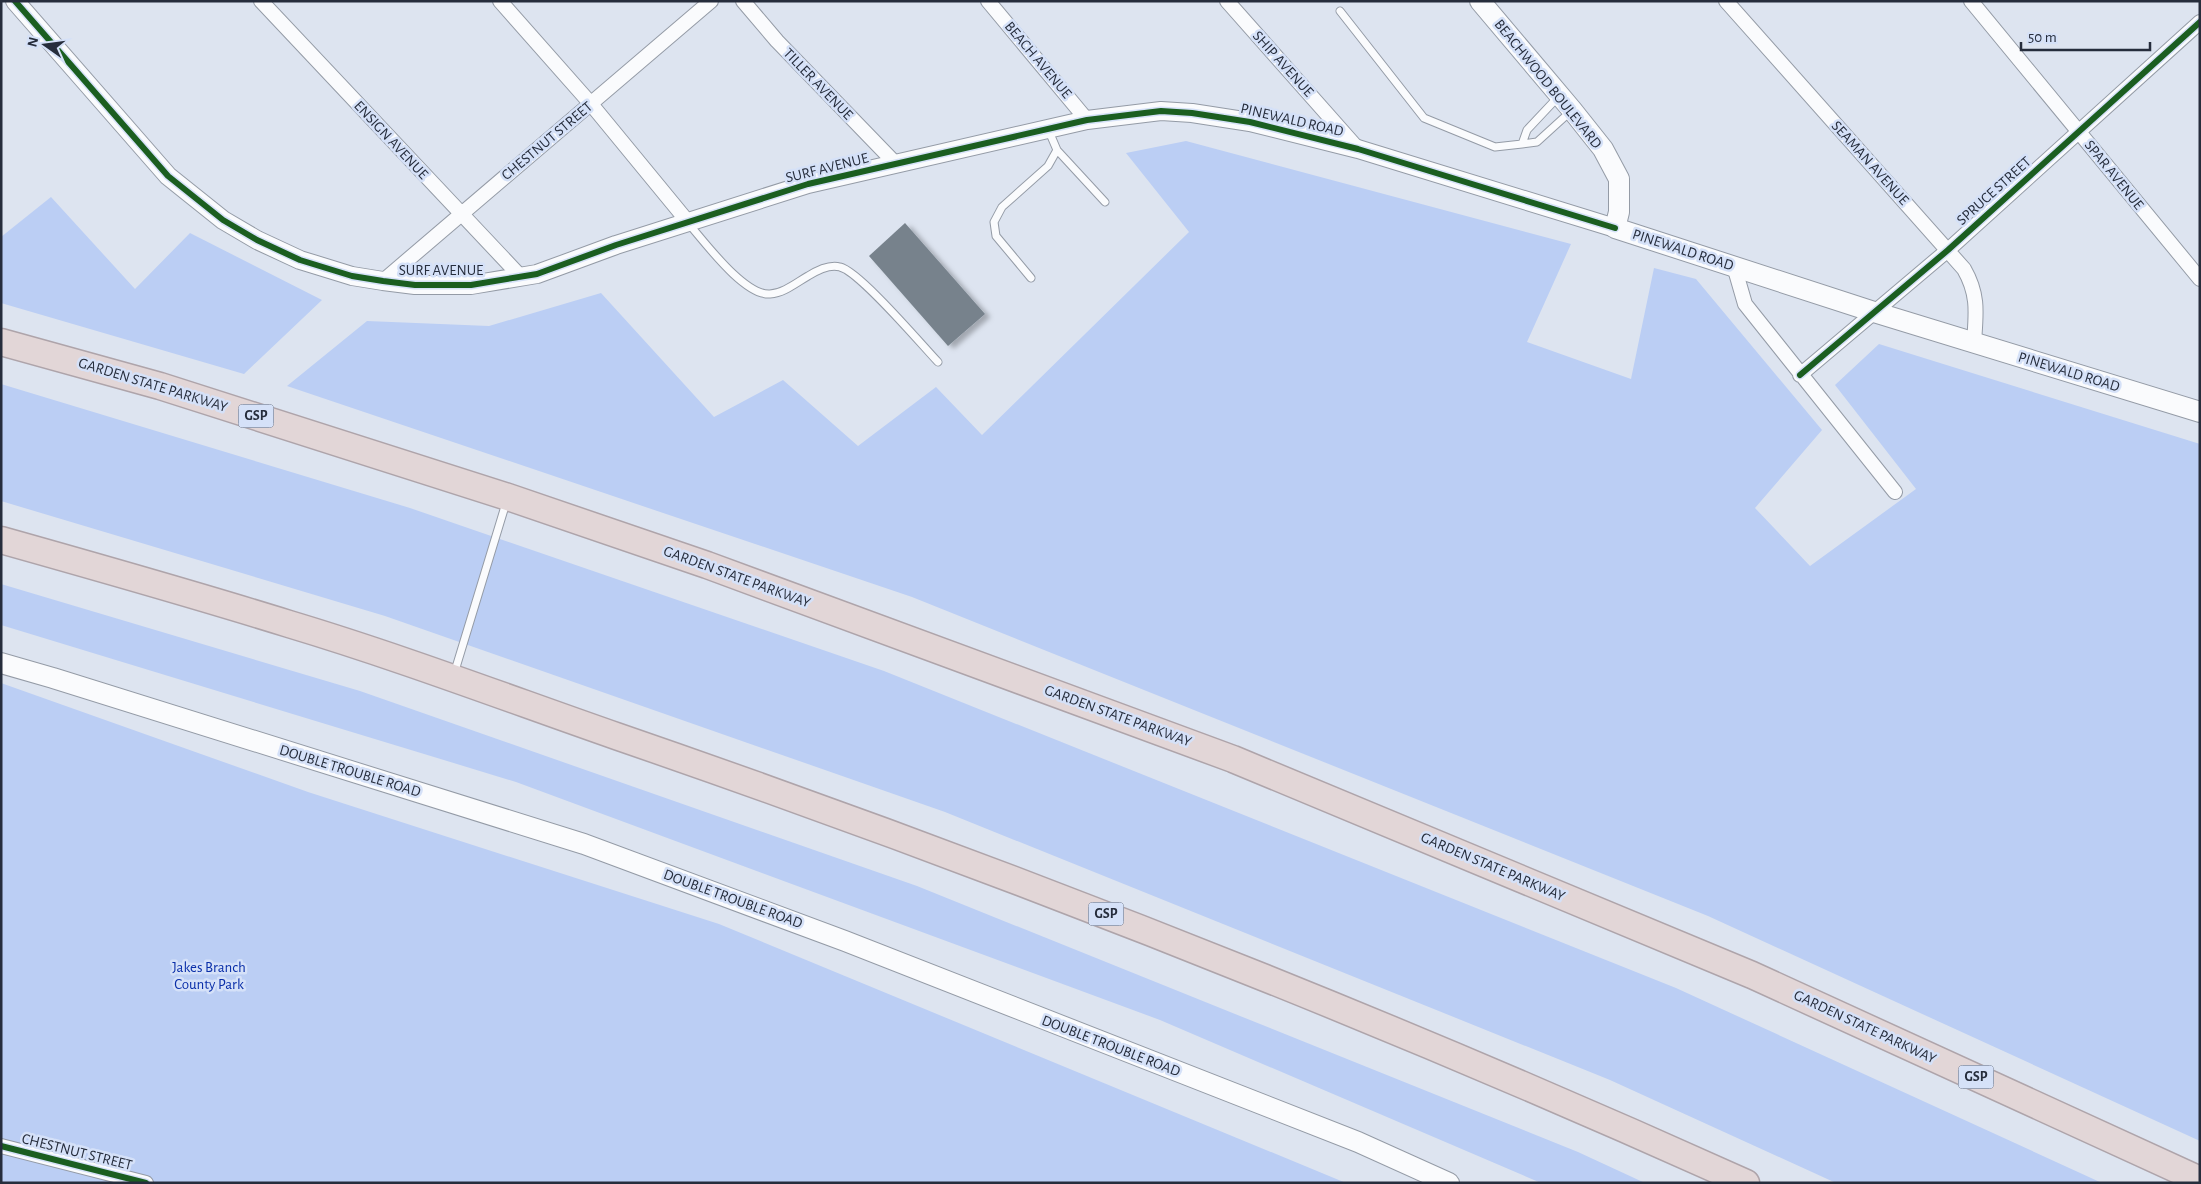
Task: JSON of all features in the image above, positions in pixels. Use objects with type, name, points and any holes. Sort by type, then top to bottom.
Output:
[{"type":"highway","name":"GARDEN STATE PARKWAY","points":[[1,342],[160,386],[508,497],[707,565],[1233,759],[1752,975],[2200,1180]]},
{"type":"highway","name":"GSP","points":[[1,540],[293,625],[809,802],[1067,898],[1323,1001],[1577,1106],[1746,1183]]},
{"type":"main road","name":"BEACHWOOD BOULEVARD","points":[[1480,1],[1566,102],[1603,149],[1619,179],[1619,212],[1615,228]]},
{"type":"main road","name":"PINEWALD ROAD","points":[[1615,228],[1874,312],[2200,412]]},
{"type":"main road","name":"DOUBLE TROUBLE ROAD","points":[[1,663],[584,844],[854,945],[1358,1142],[1449,1183]]},
{"type":"street","name":"SURF AVENUE","points":[[15,1],[168,176],[223,220],[257,240],[300,260],[352,276],[415,285],[471,285],[537,274],[616,245],[808,184],[896,164]]},
{"type":"street","name":"ENSIGN AVENUE","points":[[261,1],[521,277]]},
{"type":"street","points":[[500,1],[591,104],[688,222]]},
{"type":"street","name":"CHESTNUT STREET","points":[[383,281],[711,1]]},
{"type":"street","name":"TILLER AVENUE","points":[[743,1],[777,41],[896,164]]},
{"type":"street","name":"BEACH AVENUE","points":[[988,1],[1088,120]]},
{"type":"street","name":"SHIP AVENUE","points":[[1227,1],[1358,149]]},
{"type":"street","name":"SEAMAN AVENUE","points":[[1726,1],[1964,269],[1972,283],[1976,307],[1974,342]]},
{"type":"street","name":"SPAR AVENUE","points":[[1971,1],[2200,279]]},
{"type":"street","name":"SPRUCE STREET","points":[[1800,375],[1948,250],[2200,22]]},
{"type":"street","name":"PINEWALD ROAD","points":[[896,164],[1088,120],[1161,111],[1192,113],[1250,122],[1358,149],[1615,228]]},
{"type":"street","points":[[1734,266],[1745,304],[1895,492]]},
{"type":"street","name":"CHESTNUT STREET","points":[[1,1146],[146,1183]]},
{"type":"lane","points":[[1340,11],[1424,118],[1495,148],[1537,142],[1566,102]]},
{"type":"lane","points":[[1522,144],[1527,130],[1566,102]]},
{"type":"lane","points":[[1048,129],[1056,150],[1105,202]]},
{"type":"lane","points":[[1031,278],[996,236],[994,222],[1002,207],[1048,166],[1056,150]]},
{"type":"lane","points":[[688,222],[742,282],[755,290],[769,294],[788,288],[824,268],[840,266],[857,277],[938,362]]},
{"type":"lane","points":[[453,679],[508,497]]},
{"type":"green space","points":[[1186,141],[1571,244],[1527,342],[1631,379],[1654,268],[1696,279],[1822,430],[1755,508],[1810,566],[1916,489],[1835,385],[1879,344],[2200,444],[2200,1141],[1708,916],[912,597],[287,386],[367,321],[489,326],[601,293],[714,417],[783,380],[858,446],[936,387],[982,435],[1189,232],[1126,153]]},
{"type":"green space","points":[[51,197],[135,289],[190,233],[322,300],[244,374],[1,303],[1,237]]},
{"type":"green space","points":[[1,384],[410,508],[884,671],[1676,988],[2102,1183],[1836,1183],[1610,1080],[945,812],[385,616],[1,501]]},
{"type":"green space","points":[[1,584],[360,691],[917,886],[1578,1152],[1645,1183],[1541,1183],[1160,1020],[516,782],[1,625]]},
{"type":"green space","name":"Jakes Branch County Park","points":[[1,683],[308,792],[719,924],[1346,1183],[1,1183]]},
{"type":"building","points":[[905,223],[985,314],[948,346],[869,256]]},
{"type":"cycle path","points":[[15,1],[168,176],[223,220],[257,240],[300,260],[352,276],[383,281],[415,285],[471,285],[537,274],[616,245],[808,184],[1087,120],[1161,111],[1192,113],[1250,122],[1358,149],[1615,228]]},
{"type":"cycle path","points":[[1800,375],[1948,250],[2200,22]]},
{"type":"cycle path","points":[[1,1146],[146,1183]]}]
